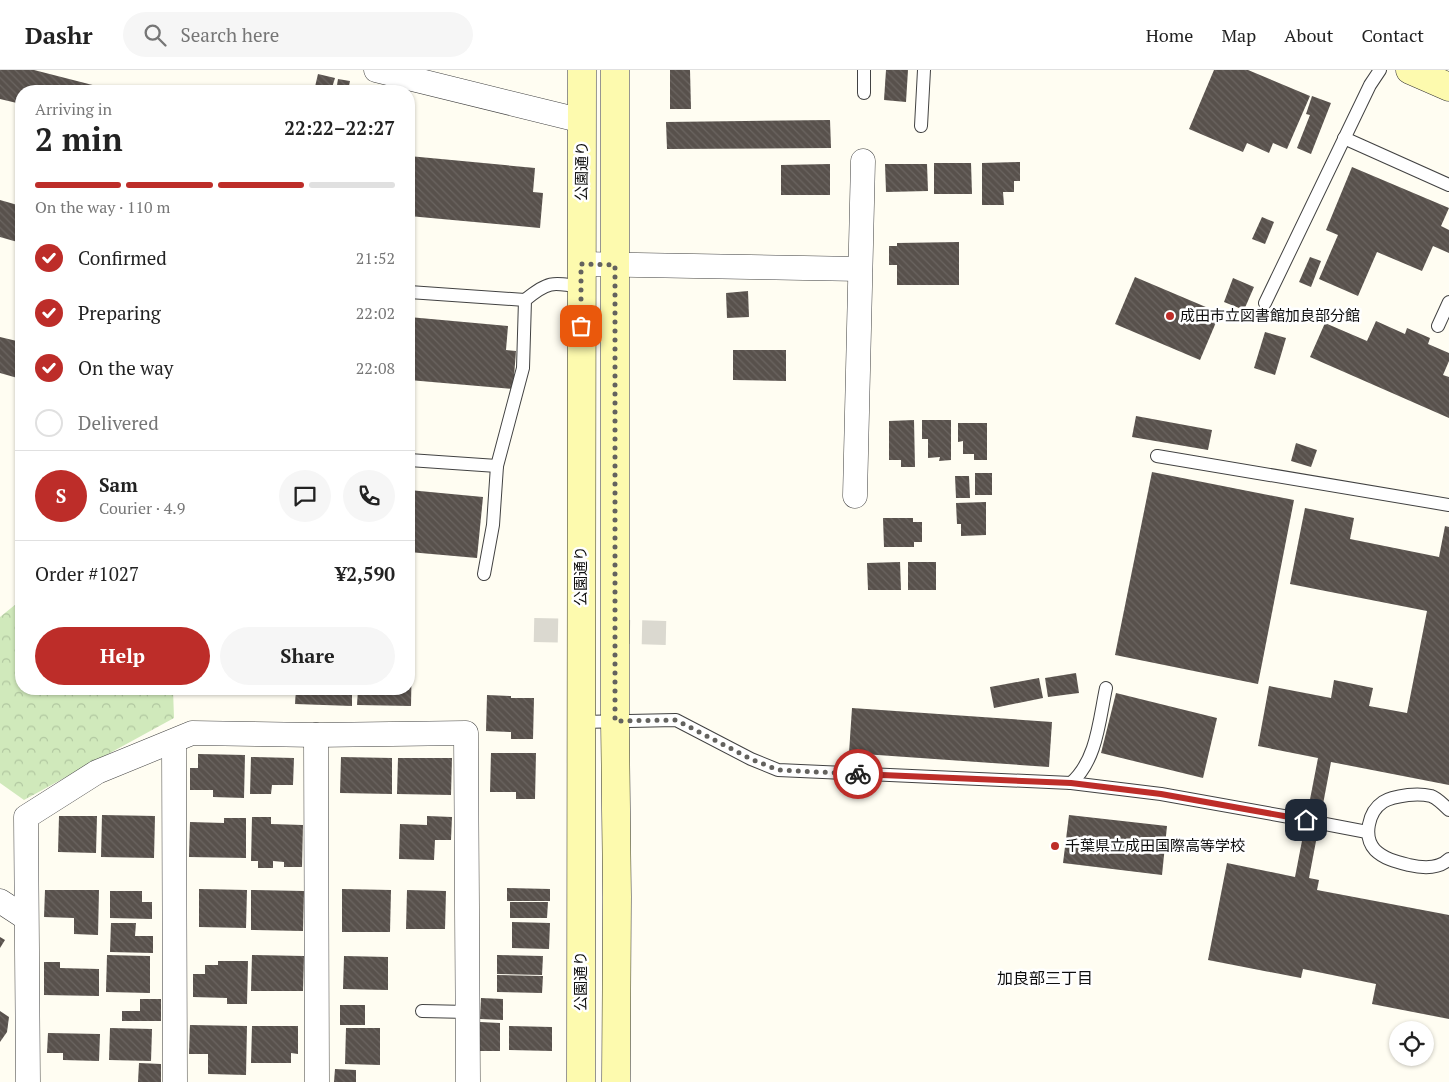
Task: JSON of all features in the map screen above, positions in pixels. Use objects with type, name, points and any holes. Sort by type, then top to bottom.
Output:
[{"type":"street","points":[[376,70],[583,121]]},
{"type":"street","name":"公園通り","points":[[581,1082],[582,70]]},
{"type":"street","points":[[615,70],[616,1082]]},
{"type":"street","points":[[1410,70],[1449,87]]},
{"type":"street","points":[[855,496],[863,161]]},
{"type":"street","points":[[581,276],[615,265],[860,270]]},
{"type":"street","points":[[28,1082],[26,817],[98,772],[192,733],[316,735],[466,733],[468,1082]]},
{"type":"street","points":[[316,735],[317,1082]]},
{"type":"street","points":[[174,742],[175,1082]]},
{"type":"street","points":[[0,900],[26,918]]},
{"type":"lane","points":[[864,70],[864,94]]},
{"type":"lane","points":[[921,126],[924,70]]},
{"type":"lane","points":[[1265,303],[1370,85],[1380,70]]},
{"type":"lane","points":[[1344,138],[1449,185]]},
{"type":"lane","points":[[415,292],[525,300],[540,288],[581,276]]},
{"type":"lane","points":[[484,574],[493,525],[497,466],[523,368],[525,300]]},
{"type":"lane","points":[[1438,326],[1449,302]]},
{"type":"lane","points":[[1157,456],[1449,505]]},
{"type":"lane","points":[[415,460],[497,466]]},
{"type":"lane","points":[[1071,783],[1079,776],[1092,753],[1106,688]]},
{"type":"lane","points":[[581,722],[676,720],[751,759],[778,770],[1071,783],[1161,794],[1306,820]]},
{"type":"lane","points":[[1449,810],[1433,797],[1421,794],[1401,796],[1383,802],[1372,814],[1368,832],[1373,848],[1381,855],[1396,862],[1422,868],[1444,864],[1449,859]]},
{"type":"lane","points":[[1320,823],[1368,832]]},
{"type":"lane","points":[[422,1011],[468,1012]]},
{"type":"green space","points":[[15,605],[15,695],[173,695],[174,718],[24,800],[0,783],[0,617]]},
{"type":"building","points":[[0,70],[34,70],[93,85],[15,85],[15,103],[0,99]]},
{"type":"building","points":[[670,70],[690,70],[691,109],[670,109]]},
{"type":"building","points":[[886,70],[908,70],[906,102],[884,100]]},
{"type":"building","points":[[1214,70],[1248,70],[1310,96],[1287,149],[1273,143],[1269,153],[1247,143],[1243,152],[1189,129]]},
{"type":"building","points":[[318,74],[335,78],[333,85],[315,85]]},
{"type":"building","points":[[338,79],[350,81],[349,85],[337,85]]},
{"type":"building","points":[[1312,96],[1331,103],[1311,154],[1297,148],[1310,115],[1306,114]]},
{"type":"building","points":[[830,120],[831,148],[667,149],[666,122]]},
{"type":"building","points":[[415,157],[535,168],[533,192],[543,193],[540,228],[415,217]]},
{"type":"building","points":[[1020,162],[1020,181],[1014,181],[1014,192],[1003,192],[1004,205],[982,205],[982,163]]},
{"type":"building","points":[[934,163],[971,163],[972,194],[934,194]]},
{"type":"building","points":[[830,164],[830,195],[781,195],[781,165]]},
{"type":"building","points":[[885,164],[927,164],[928,191],[886,192]]},
{"type":"building","points":[[1352,167],[1449,208],[1441,226],[1449,230],[1449,253],[1433,246],[1422,271],[1377,252],[1358,296],[1319,279],[1338,235],[1326,230]]},
{"type":"building","points":[[0,200],[15,204],[15,241],[0,237]]},
{"type":"building","points":[[1262,217],[1274,222],[1265,244],[1252,239]]},
{"type":"building","points":[[959,242],[959,285],[897,285],[897,265],[889,265],[889,246],[897,246],[897,243]]},
{"type":"building","points":[[1310,257],[1321,261],[1311,287],[1299,282]]},
{"type":"building","points":[[1135,277],[1220,313],[1200,360],[1115,324]]},
{"type":"building","points":[[1233,278],[1254,287],[1244,310],[1224,302]]},
{"type":"building","points":[[748,291],[749,317],[727,318],[726,293]]},
{"type":"building","points":[[415,318],[508,326],[506,350],[516,351],[513,389],[415,381]]},
{"type":"building","points":[[1376,321],[1405,334],[1407,328],[1430,338],[1428,344],[1449,353],[1449,361],[1443,375],[1449,377],[1449,418],[1310,357],[1325,323],[1367,341]]},
{"type":"building","points":[[1265,332],[1286,338],[1275,375],[1254,368]]},
{"type":"building","points":[[0,337],[15,341],[15,377],[0,373]]},
{"type":"building","points":[[733,350],[786,350],[786,381],[733,380]]},
{"type":"building","points":[[1136,416],[1212,430],[1208,450],[1132,437]]},
{"type":"building","points":[[914,420],[915,467],[901,467],[901,460],[889,460],[889,421]]},
{"type":"building","points":[[922,420],[951,420],[951,460],[939,461],[940,457],[928,458],[928,439],[922,439]]},
{"type":"building","points":[[958,423],[987,423],[987,460],[974,460],[974,454],[963,454],[963,441],[958,442]]},
{"type":"building","points":[[1296,443],[1317,450],[1311,467],[1291,461]]},
{"type":"building","points":[[1152,472],[1294,500],[1258,684],[1115,655]]},
{"type":"building","points":[[975,473],[992,473],[992,495],[975,495]]},
{"type":"building","points":[[955,476],[969,476],[970,498],[956,498]]},
{"type":"building","points":[[415,491],[483,497],[477,558],[415,553]]},
{"type":"building","points":[[986,502],[986,535],[961,536],[961,524],[957,524],[956,503]]},
{"type":"building","points":[[1305,508],[1354,518],[1350,539],[1439,557],[1445,526],[1449,527],[1449,785],[1331,762],[1309,878],[1319,880],[1317,890],[1449,915],[1449,1019],[1372,1004],[1376,984],[1303,969],[1301,978],[1208,960],[1227,863],[1295,877],[1318,758],[1258,746],[1269,686],[1331,698],[1334,680],[1373,688],[1369,706],[1407,713],[1427,611],[1290,584]]},
{"type":"building","points":[[883,518],[913,518],[913,522],[922,522],[922,542],[914,542],[914,547],[884,547]]},
{"type":"building","points":[[900,562],[901,590],[868,590],[867,563]]},
{"type":"building","points":[[908,562],[936,562],[936,590],[908,590]]},
{"type":"building","points":[[1076,673],[1079,693],[1048,697],[1045,678]]},
{"type":"building","points":[[1039,678],[1043,698],[994,708],[990,687]]},
{"type":"building","points":[[1116,693],[1217,718],[1203,778],[1101,753]]},
{"type":"building","points":[[296,695],[352,695],[352,706],[295,704]]},
{"type":"building","points":[[358,695],[411,695],[411,706],[357,705]]},
{"type":"building","points":[[487,695],[534,698],[533,739],[511,739],[511,732],[486,731]]},
{"type":"building","points":[[852,708],[1052,722],[1049,767],[849,753]]},
{"type":"building","points":[[491,753],[536,753],[535,799],[516,799],[516,792],[490,792]]},
{"type":"building","points":[[198,754],[245,755],[244,798],[213,797],[213,790],[190,790],[190,768],[198,768]]},
{"type":"building","points":[[251,757],[294,758],[293,785],[272,785],[271,794],[250,794]]},
{"type":"building","points":[[341,757],[392,758],[392,794],[340,793]]},
{"type":"building","points":[[398,758],[452,758],[451,795],[397,794]]},
{"type":"building","points":[[102,815],[155,816],[154,858],[101,857]]},
{"type":"building","points":[[1069,815],[1167,826],[1162,875],[1063,863]]},
{"type":"building","points":[[59,816],[97,816],[96,853],[58,852]]},
{"type":"building","points":[[427,816],[452,817],[451,840],[435,840],[434,860],[399,859],[400,824],[427,825]]},
{"type":"building","points":[[252,817],[271,817],[271,824],[303,825],[302,867],[284,867],[284,862],[273,861],[273,868],[258,868],[258,861],[251,861]]},
{"type":"building","points":[[224,818],[246,818],[246,858],[189,857],[190,822],[224,823]]},
{"type":"building","points":[[507,888],[550,889],[550,901],[507,901]]},
{"type":"building","points":[[199,889],[247,890],[246,928],[199,927]]},
{"type":"building","points":[[342,889],[391,890],[390,932],[342,932]]},
{"type":"building","points":[[45,890],[99,890],[98,935],[74,934],[74,918],[44,917]]},
{"type":"building","points":[[251,890],[304,891],[303,931],[251,930]]},
{"type":"building","points":[[407,890],[446,891],[445,929],[406,929]]},
{"type":"building","points":[[110,891],[142,891],[142,902],[152,902],[152,919],[110,918]]},
{"type":"building","points":[[510,902],[548,902],[547,918],[510,918]]},
{"type":"building","points":[[512,922],[550,923],[549,949],[512,948]]},
{"type":"building","points":[[111,923],[136,923],[135,936],[153,936],[153,953],[110,952]]},
{"type":"building","points":[[0,937],[5,940],[0,948]]},
{"type":"building","points":[[107,955],[150,956],[150,993],[106,992]]},
{"type":"building","points":[[252,955],[304,956],[303,991],[251,991]]},
{"type":"building","points":[[497,955],[543,956],[542,975],[497,974]]},
{"type":"building","points":[[344,956],[388,957],[388,990],[343,989]]},
{"type":"building","points":[[218,961],[248,961],[247,1004],[227,1004],[227,998],[193,997],[193,974],[205,974],[205,965],[218,965]]},
{"type":"building","points":[[44,962],[60,962],[60,968],[99,969],[99,996],[44,995]]},
{"type":"building","points":[[497,975],[543,976],[542,993],[497,992]]},
{"type":"building","points":[[481,998],[503,999],[503,1020],[480,1019]]},
{"type":"building","points":[[140,999],[161,999],[161,1021],[122,1021],[122,1011],[140,1011]]},
{"type":"building","points":[[340,1005],[365,1005],[365,1025],[340,1025]]},
{"type":"building","points":[[0,1011],[9,1017],[7,1032],[0,1042]]},
{"type":"building","points":[[480,1022],[500,1023],[500,1051],[480,1051]]},
{"type":"building","points":[[190,1025],[247,1026],[246,1075],[208,1074],[208,1054],[189,1054]]},
{"type":"building","points":[[252,1026],[298,1026],[298,1054],[291,1053],[291,1063],[251,1063]]},
{"type":"building","points":[[509,1026],[552,1027],[552,1051],[509,1050]]},
{"type":"building","points":[[110,1028],[152,1029],[151,1061],[109,1060]]},
{"type":"building","points":[[346,1028],[380,1028],[380,1065],[345,1064]]},
{"type":"building","points":[[48,1033],[100,1034],[99,1061],[63,1060],[63,1053],[47,1053]]},
{"type":"building","points":[[139,1063],[161,1064],[161,1082],[138,1082]]},
{"type":"building","points":[[335,1069],[356,1070],[356,1082],[334,1082]]},
{"type":"tunnel","points":[[534,630],[671,633]]},
{"type":"way so far","points":[[581,326],[581,264],[615,265],[615,721],[676,720],[751,759],[778,770],[858,774]]},
{"type":"place","name":"成田市立図書館加良部分館","points":[[1170,316]]},
{"type":"place","name":"千葉県立成田国際高等学校","points":[[1055,846]]},
{"type":"district","name":"加良部三丁目","points":[[1045,978]]},
{"type":"route","points":[[858,774],[1071,783],[1161,794],[1306,820]]}]
